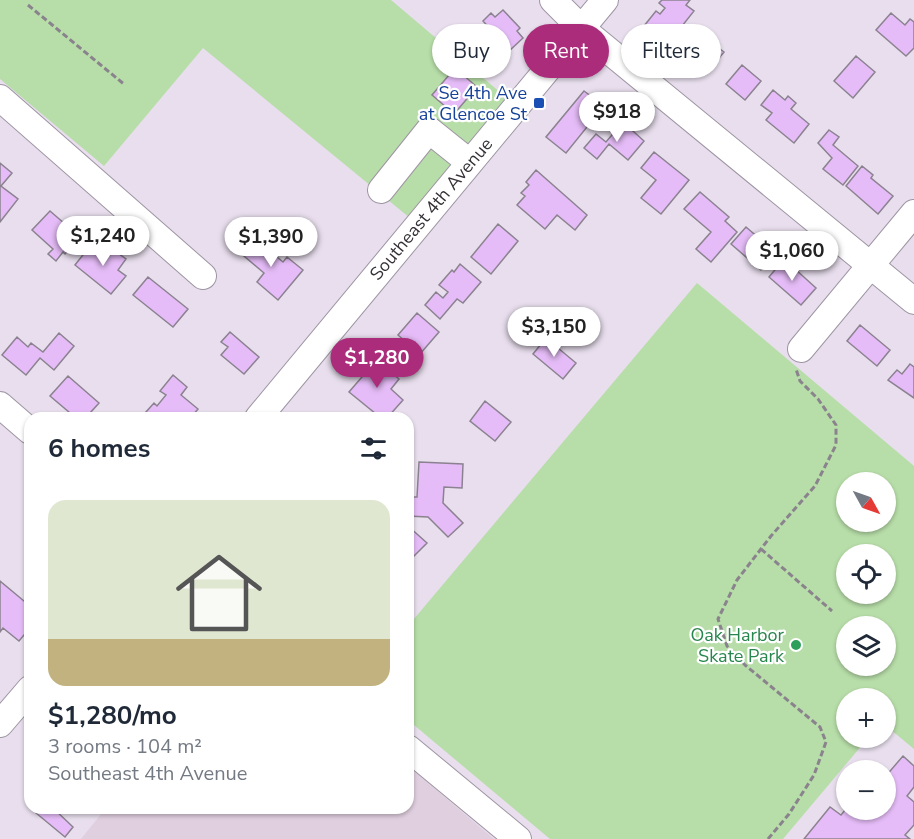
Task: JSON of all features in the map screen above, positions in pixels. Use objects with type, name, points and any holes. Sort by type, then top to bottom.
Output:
[{"type":"street","points":[[553,0],[577,24]]},
{"type":"street","name":"Southeast 4th Avenue","points":[[584,24],[605,0]]},
{"type":"street","points":[[609,51],[914,302]]},
{"type":"street","name":"Southeast 4th Avenue","points":[[263,412],[539,78]]},
{"type":"street","points":[[0,98],[203,276]]},
{"type":"street","points":[[381,190],[429,130],[469,162]]},
{"type":"street","points":[[801,349],[914,213]]},
{"type":"street","points":[[0,405],[24,426]]},
{"type":"street","points":[[0,724],[24,696]]},
{"type":"street","points":[[414,753],[516,838]]},
{"type":"path","points":[[28,5],[125,85]]},
{"type":"path","points":[[768,839],[789,814],[814,775],[826,742],[820,726],[745,664],[727,646],[718,619],[737,580],[815,486],[836,445],[836,425],[818,399],[800,381],[794,365],[801,349]]},
{"type":"path","points":[[761,549],[832,611]]},
{"type":"shaded area","points":[[414,771],[494,839],[81,839],[101,814],[414,814]]},
{"type":"green space","points":[[0,0],[391,0],[432,35],[432,78],[483,78],[508,99],[410,218],[203,48],[104,166],[0,79]]},
{"type":"green space","points":[[697,283],[914,466],[914,749],[896,734],[896,688],[836,688],[836,748],[860,748],[849,760],[836,760],[836,776],[783,839],[550,839],[414,725],[414,619]]},
{"type":"building","points":[[662,0],[690,0],[686,5],[694,11],[684,24],[646,24],[656,11],[660,14],[665,8],[659,3]]},
{"type":"building","points":[[503,10],[520,28],[517,31],[523,38],[511,49],[511,24],[486,24],[483,21],[491,13],[495,17]]},
{"type":"building","points":[[891,13],[905,25],[910,19],[914,22],[914,48],[906,56],[876,30]]},
{"type":"building","points":[[856,56],[875,72],[853,98],[834,81]]},
{"type":"building","points":[[742,65],[761,81],[745,100],[726,84]]},
{"type":"building","points":[[446,78],[467,78],[477,87],[454,114],[432,95]]},
{"type":"building","points":[[773,90],[785,100],[788,96],[796,103],[791,109],[809,124],[794,143],[766,120],[772,113],[761,105]]},
{"type":"building","points":[[584,91],[604,106],[566,153],[546,137]]},
{"type":"building","points":[[623,122],[644,141],[628,160],[609,144],[597,159],[584,148],[596,134],[606,142]]},
{"type":"building","points":[[829,130],[839,137],[833,145],[858,166],[843,185],[823,169],[832,158],[818,143]]},
{"type":"building","points":[[654,152],[689,180],[661,214],[641,198],[656,180],[641,168]]},
{"type":"building","points":[[0,163],[12,173],[1,186],[18,199],[0,222]]},
{"type":"building","points":[[862,166],[873,175],[871,178],[893,196],[878,214],[846,186]]},
{"type":"building","points":[[536,170],[587,215],[575,230],[557,215],[545,229],[517,205],[525,196],[521,193],[529,185],[526,182]]},
{"type":"building","points":[[700,192],[729,217],[725,221],[737,232],[711,262],[696,249],[711,232],[684,209]]},
{"type":"building","points":[[50,211],[80,237],[56,261],[48,254],[53,249],[32,230]]},
{"type":"building","points":[[498,224],[518,241],[491,274],[471,257]]},
{"type":"building","points":[[746,227],[776,253],[761,270],[731,244]]},
{"type":"building","points":[[251,235],[283,262],[287,257],[303,270],[278,300],[257,282],[264,273],[238,251]]},
{"type":"building","points":[[107,245],[126,259],[118,270],[126,276],[111,294],[75,265],[90,246],[100,254]]},
{"type":"building","points":[[784,259],[816,288],[801,305],[769,277]]},
{"type":"building","points":[[460,264],[481,282],[463,303],[457,299],[440,319],[425,305],[436,292],[443,298],[448,292],[439,285]]},
{"type":"building","points":[[148,277],[188,309],[173,327],[133,295]]},
{"type":"building","points":[[417,313],[439,332],[420,354],[415,350],[398,369],[383,356],[395,343],[401,348],[406,342],[398,335]]},
{"type":"building","points":[[860,325],[890,350],[877,366],[847,341]]},
{"type":"building","points":[[230,332],[259,357],[244,374],[221,355],[228,347],[221,342]]},
{"type":"building","points":[[59,333],[74,346],[54,370],[40,358],[26,375],[2,355],[17,337],[28,347],[31,343],[43,352]]},
{"type":"building","points":[[546,338],[576,363],[563,379],[533,354]]},
{"type":"building","points":[[372,356],[399,379],[391,389],[403,400],[392,412],[374,412],[349,392],[362,377],[357,374]]},
{"type":"building","points":[[910,364],[914,367],[914,398],[888,380],[897,370],[902,374]]},
{"type":"building","points":[[173,375],[187,387],[181,395],[198,409],[195,412],[146,412],[154,403],[157,406],[166,395],[160,391]]},
{"type":"building","points":[[68,376],[99,403],[91,412],[69,412],[50,396]]},
{"type":"building","points":[[485,401],[511,422],[495,441],[470,421]]},
{"type":"building","points":[[419,462],[463,464],[462,488],[444,487],[443,503],[463,523],[448,537],[428,517],[414,516],[414,497],[417,497]]},
{"type":"building","points":[[414,531],[427,543],[414,556]]},
{"type":"building","points":[[0,581],[24,601],[24,635],[19,641],[3,628],[0,632]]},
{"type":"building","points":[[903,756],[914,766],[914,787],[907,796],[914,802],[914,825],[905,835],[910,839],[804,839],[830,807],[836,811],[836,820],[896,820],[896,764]]},
{"type":"building","points":[[37,814],[59,814],[73,827],[65,837]]},
{"type":"place","name":"Se 4th Ave at Glencoe St","points":[[539,103]]},
{"type":"place","name":"Oak Harbor Skate Park","points":[[796,645]]}]
